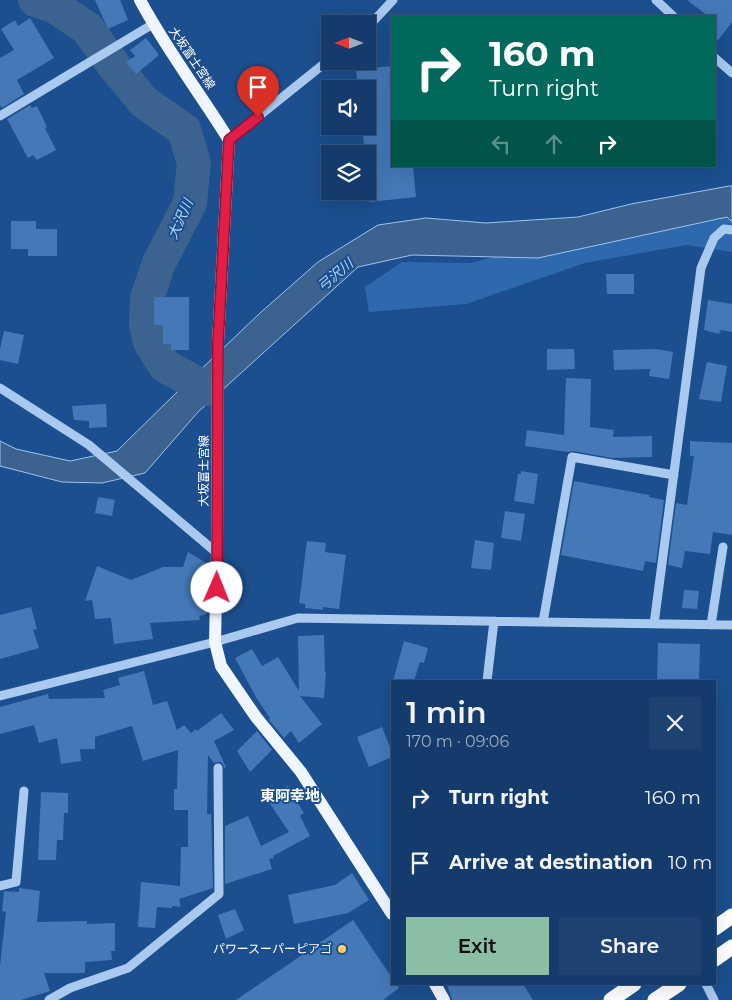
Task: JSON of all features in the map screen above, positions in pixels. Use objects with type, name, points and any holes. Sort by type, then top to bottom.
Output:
[{"type":"highway","points":[[716,927],[732,916]]},
{"type":"highway","points":[[716,958],[732,947]]},
{"type":"highway","points":[[611,1000],[633,985]]},
{"type":"highway","points":[[655,1000],[677,985]]},
{"type":"main road","name":"大坂富士宮線","points":[[140,0],[153,24],[229,140],[218,342],[216,642],[221,666],[256,717],[301,772],[391,912]]},
{"type":"main road","points":[[436,985],[444,1000]]},
{"type":"street","points":[[376,18],[393,0]]},
{"type":"street","points":[[656,0],[672,15]]},
{"type":"street","points":[[0,116],[153,24]]},
{"type":"street","points":[[716,59],[732,73]]},
{"type":"street","points":[[229,140],[321,66]]},
{"type":"street","points":[[654,624],[701,268],[714,238],[724,229],[732,230]]},
{"type":"street","points":[[0,388],[89,445],[217,553]]},
{"type":"street","points":[[543,622],[572,457],[674,474]]},
{"type":"street","points":[[711,625],[723,548]]},
{"type":"street","points":[[0,696],[216,642],[298,618],[732,625]]},
{"type":"street","points":[[486,680],[494,621]]},
{"type":"street","points":[[49,1000],[70,988],[128,968],[219,894],[218,768]]},
{"type":"street","points":[[0,886],[16,882],[24,791]]},
{"type":"street","points":[[706,985],[714,1000]]},
{"type":"shaded area","points":[[732,198],[732,252],[686,245],[585,263],[466,304],[369,312],[365,287],[402,262],[471,263],[564,237]]},
{"type":"water","name":"弓沢川","points":[[732,186],[732,222],[727,217],[538,258],[412,255],[358,267],[198,412],[145,473],[102,483],[62,482],[0,466],[0,441],[16,449],[70,461],[117,451],[260,313],[318,262],[378,225],[426,218],[486,223],[578,217],[631,204]]},
{"type":"building","points":[[95,0],[120,0],[128,20],[108,29]]},
{"type":"building","points":[[687,0],[732,0],[732,22],[716,43],[716,15],[707,15]]},
{"type":"building","points":[[30,18],[54,58],[17,80],[24,94],[2,108],[0,105],[0,58],[14,50],[1,29],[15,20],[18,26]]},
{"type":"building","points":[[146,38],[159,55],[136,74],[126,62],[135,56],[130,50]]},
{"type":"building","points":[[391,66],[391,167],[413,167],[416,197],[370,202],[370,200],[376,200],[376,145],[364,145],[363,135],[376,135],[376,80],[357,80],[356,70],[376,70],[376,68]]},
{"type":"building","points":[[30,105],[32,108],[37,106],[56,150],[37,160],[33,155],[28,158],[7,119]]},
{"type":"building","points":[[11,221],[36,221],[36,229],[57,229],[57,256],[28,256],[28,249],[11,249]]},
{"type":"building","points":[[606,274],[634,274],[634,294],[607,294]]},
{"type":"building","points":[[154,297],[189,297],[189,350],[171,350],[171,344],[163,344],[163,325],[154,325]]},
{"type":"building","points":[[708,300],[732,304],[732,332],[721,330],[719,334],[704,330]]},
{"type":"building","points":[[4,331],[24,335],[18,364],[0,360],[0,349]]},
{"type":"building","points":[[547,349],[574,349],[575,369],[547,370]]},
{"type":"building","points":[[656,349],[673,352],[669,379],[649,376],[650,369],[614,370],[613,350]]},
{"type":"building","points":[[707,362],[727,366],[721,402],[699,399]]},
{"type":"building","points":[[566,378],[591,379],[590,427],[614,430],[613,437],[652,436],[652,457],[612,458],[573,451],[568,452],[525,446],[527,430],[564,435]]},
{"type":"building","points":[[106,404],[107,427],[89,428],[89,421],[74,420],[72,406]]},
{"type":"building","points":[[690,441],[732,443],[732,535],[713,532],[710,554],[685,551],[682,568],[668,565],[676,503],[687,505],[694,456],[690,456]]},
{"type":"building","points":[[521,471],[538,474],[534,504],[514,501],[518,474],[521,474]]},
{"type":"building","points":[[574,481],[649,495],[649,497],[664,500],[656,563],[645,561],[643,571],[561,555]]},
{"type":"building","points":[[98,497],[115,500],[112,516],[95,513]]},
{"type":"building","points":[[505,511],[525,514],[521,541],[501,538]]},
{"type":"building","points":[[475,540],[494,543],[491,570],[471,568]]},
{"type":"building","points":[[307,541],[326,543],[325,552],[346,555],[339,609],[323,607],[323,610],[305,608],[305,604],[299,603]]},
{"type":"building","points":[[188,552],[208,564],[207,614],[199,616],[200,620],[150,623],[153,639],[114,644],[111,618],[95,619],[92,600],[85,601],[97,566],[131,580],[163,567],[183,567]]},
{"type":"building","points":[[684,590],[699,591],[697,609],[682,608]]},
{"type":"building","points":[[31,607],[37,629],[33,630],[39,648],[0,659],[0,615]]},
{"type":"building","points":[[324,635],[326,672],[324,698],[300,696],[322,724],[299,743],[291,731],[284,738],[269,720],[270,718],[257,699],[235,658],[252,649],[262,666],[278,657],[299,691],[298,636]]},
{"type":"building","points":[[404,641],[428,648],[424,663],[420,662],[414,680],[393,680]]},
{"type":"building","points":[[658,643],[700,644],[699,680],[657,680]]},
{"type":"building","points":[[144,671],[153,705],[167,701],[177,730],[184,725],[191,733],[196,729],[197,731],[221,713],[234,730],[214,741],[226,767],[224,768],[221,762],[214,763],[208,755],[207,814],[211,814],[213,888],[179,899],[181,907],[157,907],[155,928],[138,927],[141,882],[180,886],[181,847],[188,847],[188,810],[174,810],[174,789],[177,789],[178,750],[143,761],[132,726],[95,737],[95,749],[80,749],[81,761],[61,764],[57,738],[39,743],[34,725],[0,734],[0,707],[48,694],[49,699],[105,698],[103,690],[120,685],[118,678]]},
{"type":"building","points":[[382,727],[391,750],[391,757],[369,767],[357,737]]},
{"type":"building","points":[[257,731],[272,750],[250,772],[237,751]]},
{"type":"building","points":[[287,786],[304,813],[300,816],[310,836],[273,856],[274,858],[269,859],[272,869],[225,884],[225,826],[248,816],[261,846],[289,832],[267,799]]},
{"type":"building","points":[[41,792],[68,793],[68,813],[64,813],[63,840],[57,840],[56,860],[38,860]]},
{"type":"building","points":[[352,873],[369,900],[348,913],[294,924],[288,895],[335,885]]},
{"type":"building","points":[[19,888],[40,891],[37,922],[87,921],[87,924],[115,923],[115,951],[111,951],[112,960],[85,962],[85,973],[44,973],[50,991],[21,1000],[0,1000],[0,966],[6,912],[2,911],[4,891],[19,892]]},
{"type":"building","points":[[235,909],[244,930],[226,939],[218,915]]},
{"type":"building","name":"パワースーパーピアゴ","points":[[353,920],[391,977],[391,985],[397,985],[399,988],[383,1000],[236,1000]]},
{"type":"building","points":[[447,985],[524,985],[533,1000],[452,1000]]},
{"type":"waterway","name":"大沢川","points":[[35,0],[54,6],[87,28],[115,67],[144,102],[184,130],[194,163],[190,203],[159,263],[147,298],[146,324],[150,342],[165,366],[207,389]]},
{"type":"place","name":"パワースーパーピアゴ","points":[[342,949]]},
{"type":"district","name":"東阿幸地","points":[[290,796]]},
{"type":"route","points":[[217,588],[218,342],[229,140],[258,117]]}]
